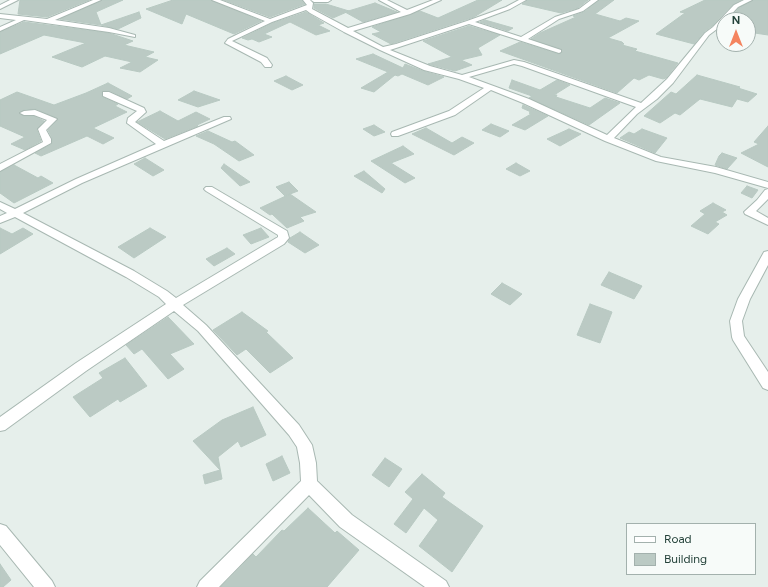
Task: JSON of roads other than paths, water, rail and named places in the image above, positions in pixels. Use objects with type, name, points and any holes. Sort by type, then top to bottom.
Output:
[{"type":"street","points":[[0,7],[15,0]]},
{"type":"street","points":[[48,21],[98,0]]},
{"type":"street","points":[[215,0],[270,22]]},
{"type":"street","points":[[226,4],[239,0]]},
{"type":"street","points":[[268,65],[264,60],[228,43],[240,34],[270,22],[310,2],[328,0]]},
{"type":"street","points":[[382,0],[408,13]]},
{"type":"street","points":[[346,31],[408,13],[428,6],[438,0]]},
{"type":"street","points":[[382,49],[398,46],[468,22],[508,8],[523,0]]},
{"type":"street","points":[[522,39],[557,18],[581,10],[595,0]]},
{"type":"street","points":[[608,139],[641,106],[670,82],[707,34],[715,28],[736,6],[749,0]]},
{"type":"street","points":[[310,2],[309,10],[312,12],[382,49],[427,68],[462,78],[526,101],[608,139],[659,159],[716,170],[768,185]]},
{"type":"street","points":[[0,16],[109,30],[132,36]]},
{"type":"street","points":[[0,29],[17,23],[23,19]]},
{"type":"street","points":[[468,22],[560,51]]},
{"type":"street","points":[[398,46],[398,55]]},
{"type":"street","points":[[462,78],[514,62],[531,66],[641,106]]},
{"type":"street","points":[[395,134],[452,113],[489,88]]},
{"type":"street","points":[[106,94],[141,110],[142,112],[131,120],[131,123],[163,144]]},
{"type":"street","points":[[0,168],[47,143],[47,139],[42,132],[42,129],[53,119],[36,112],[24,113]]},
{"type":"street","points":[[0,220],[79,181],[163,144],[227,119]]},
{"type":"street","points":[[0,425],[81,367],[175,304],[280,242],[284,238],[283,233],[209,189]]},
{"type":"street","points":[[768,192],[762,202],[750,212],[768,222]]},
{"type":"street","points":[[0,205],[12,213],[130,274],[163,294],[175,304],[202,328],[294,430],[304,445],[308,463],[310,484],[346,521],[440,587]]},
{"type":"street","points":[[768,255],[744,299],[736,321],[738,337],[768,384]]},
{"type":"street","points":[[206,587],[310,484]]},
{"type":"street","points":[[0,532],[46,587]]}]
